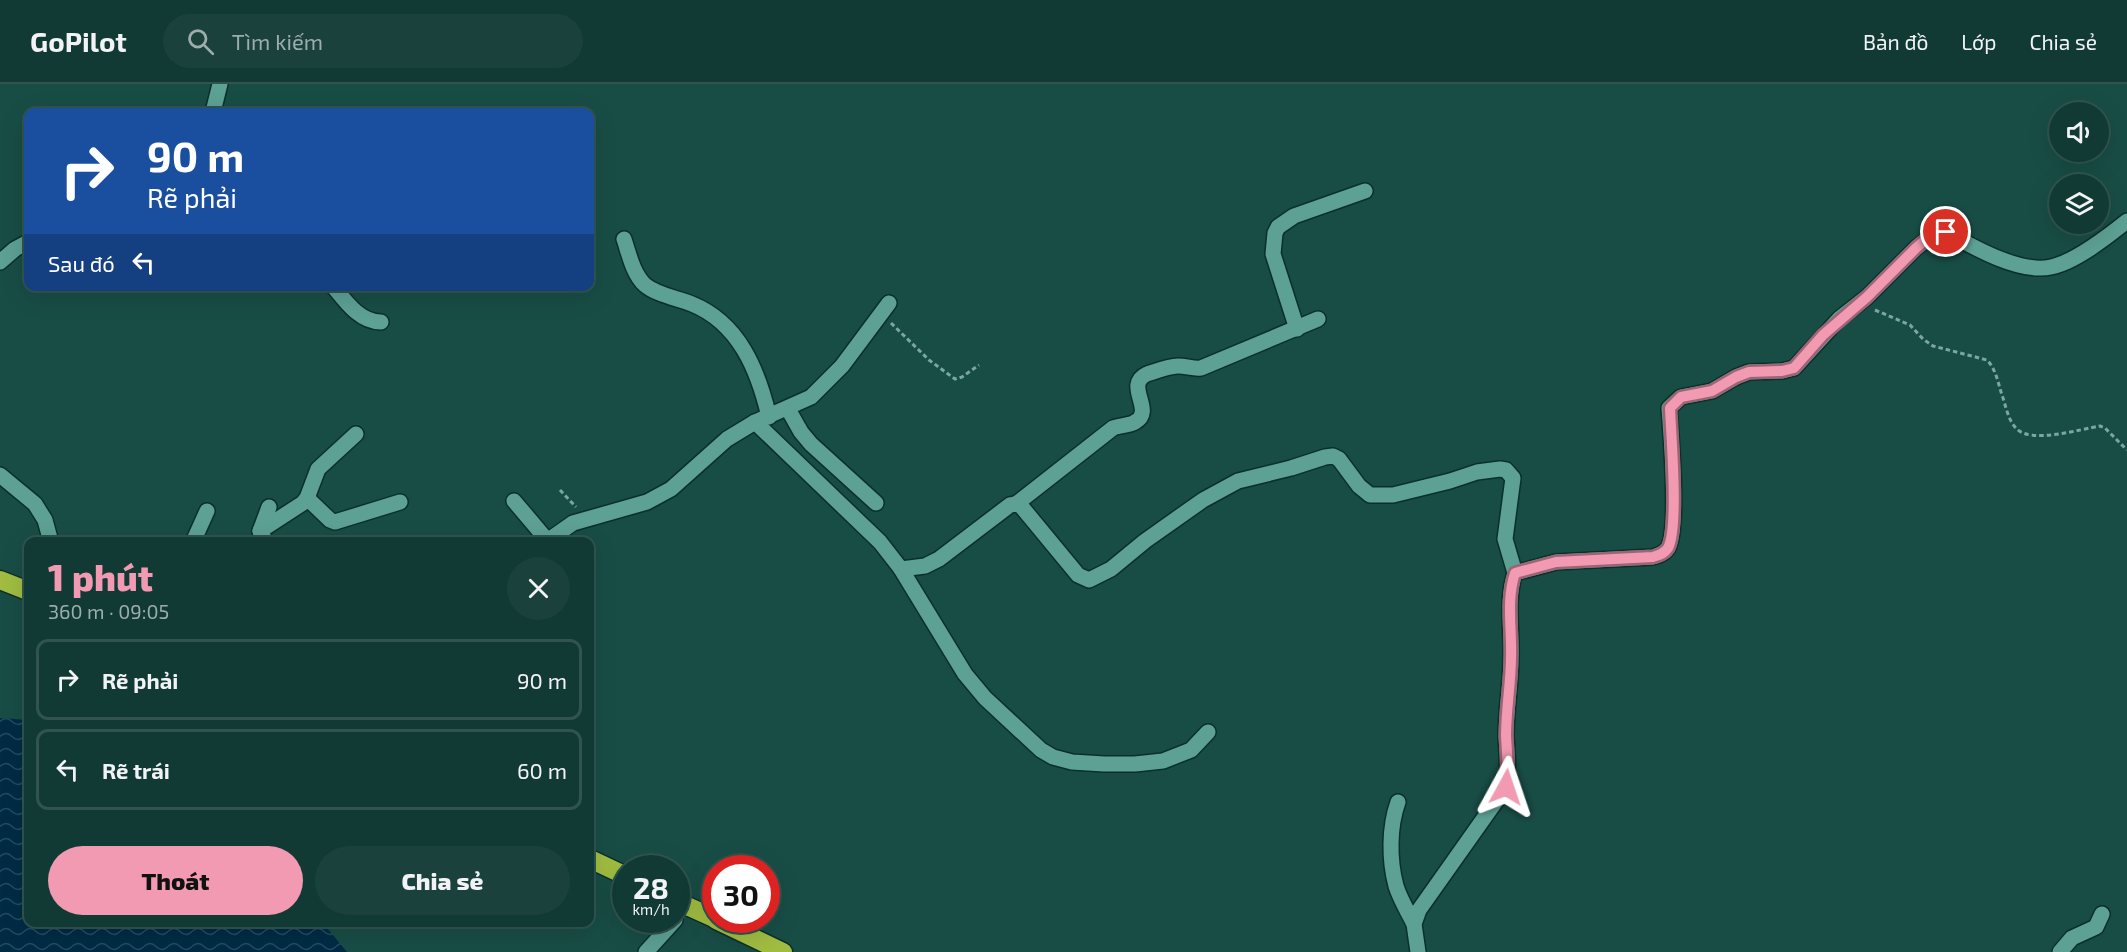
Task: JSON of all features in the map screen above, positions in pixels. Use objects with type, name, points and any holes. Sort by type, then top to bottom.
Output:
[{"type":"highway","points":[[0,580],[24,589]]},
{"type":"highway","points":[[594,861],[612,869]]},
{"type":"highway","points":[[743,933],[783,952]]},
{"type":"street","points":[[214,108],[220,84]]},
{"type":"street","points":[[1297,328],[1274,254],[1275,233],[1283,222],[1294,216],[1365,191]]},
{"type":"street","points":[[1515,573],[1556,562],[1653,557],[1663,554],[1669,546],[1672,528],[1670,408],[1674,402],[1681,397],[1712,391],[1749,372],[1782,371],[1794,368],[1823,335],[1860,303],[1916,248],[1938,231],[1946,232],[2010,262],[2048,268],[2064,263],[2127,221]]},
{"type":"street","points":[[624,239],[636,272],[646,286],[695,305],[728,327],[750,360],[762,386],[762,419],[880,542],[901,569],[965,674],[985,699],[1041,750],[1053,757],[1072,762],[1135,764],[1163,761],[1191,750],[1208,732]]},
{"type":"street","points":[[0,262],[24,244]]},
{"type":"street","points":[[338,291],[363,318],[381,322]]},
{"type":"street","points":[[553,537],[573,523],[647,502],[671,489],[727,439],[762,419],[811,397],[842,366],[885,308]]},
{"type":"street","points":[[901,569],[925,566],[939,559],[1010,505],[1016,504],[1113,428],[1122,424],[1133,424],[1138,420],[1143,405],[1137,393],[1137,386],[1144,375],[1178,366],[1202,368],[1318,319]]},
{"type":"street","points":[[788,409],[811,444],[876,503]]},
{"type":"street","points":[[264,536],[307,498],[318,469],[356,434]]},
{"type":"street","points":[[1016,504],[1021,507],[1078,576],[1089,580],[1112,569],[1145,541],[1203,500],[1238,481],[1325,457],[1333,456],[1339,459],[1363,491],[1370,495],[1381,496],[1450,481],[1476,472],[1506,470],[1513,478],[1505,539],[1515,573],[1511,584],[1509,608],[1511,657],[1506,737],[1509,771],[1506,787],[1419,910],[1414,924]]},
{"type":"street","points":[[0,475],[35,504],[45,520],[50,537]]},
{"type":"street","points":[[307,498],[335,522],[400,502]]},
{"type":"street","points":[[514,501],[544,537]]},
{"type":"street","points":[[264,536],[269,507]]},
{"type":"street","points":[[195,537],[207,511]]},
{"type":"street","points":[[1398,802],[1391,829],[1394,874],[1402,900],[1414,924],[1418,952]]},
{"type":"street","points":[[2060,952],[2072,938],[2096,927],[2102,914]]},
{"type":"street","points":[[646,952],[661,933]]},
{"type":"path","points":[[1860,303],[1910,325],[1933,346],[1987,360],[1994,371],[2012,424],[2020,432],[2028,435],[2048,435],[2100,426],[2105,428],[2127,450]]},
{"type":"path","points":[[885,308],[929,360],[955,379],[980,365]]},
{"type":"path","points":[[560,490],[576,506],[577,512],[573,523]]},
{"type":"water","points":[[0,718],[24,720],[24,927],[326,927],[347,952],[0,952]]},
{"type":"route","points":[[1506,787],[1509,771],[1506,737],[1511,657],[1509,608],[1511,584],[1515,573],[1556,562],[1653,557],[1663,554],[1669,546],[1672,528],[1670,408],[1674,402],[1694,393],[1712,391],[1749,372],[1787,371],[1794,368],[1839,319],[1867,297],[1916,248],[1938,231],[1946,232]]}]
